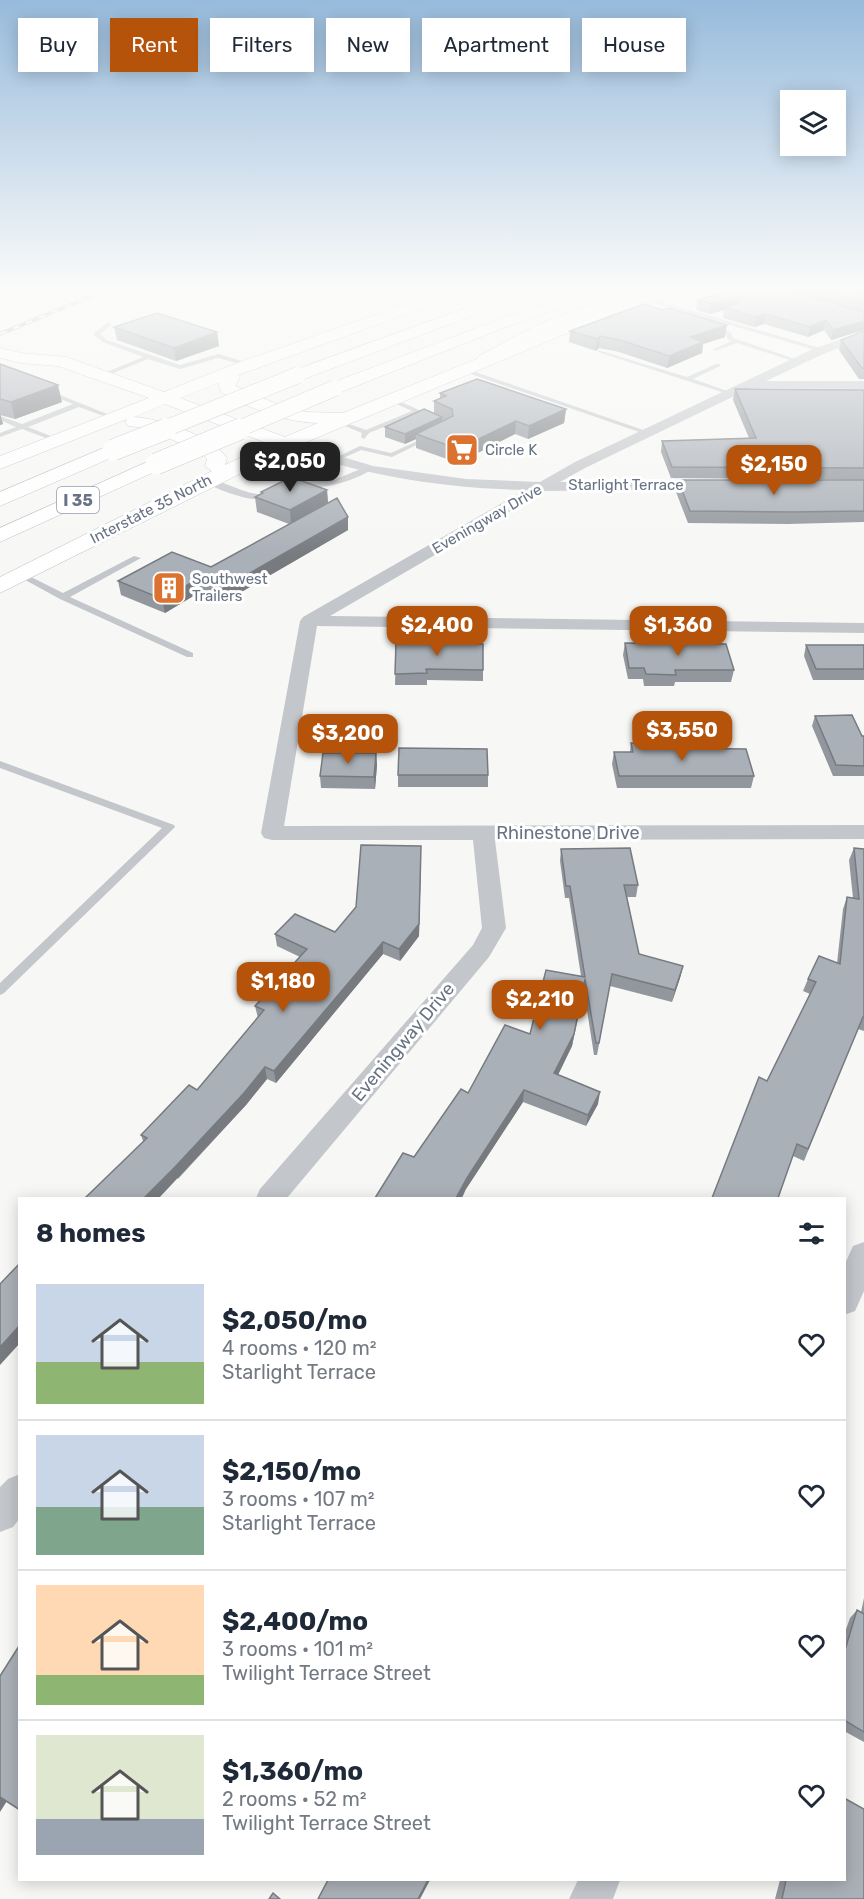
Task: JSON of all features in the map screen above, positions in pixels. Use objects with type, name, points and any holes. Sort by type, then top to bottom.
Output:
[{"type":"main road","points":[[116,380],[285,444]]},
{"type":"main road","points":[[0,464],[212,380]]},
{"type":"main road","points":[[228,380],[226,384],[228,389],[288,416],[316,420],[360,413]]},
{"type":"main road","name":"I 35","points":[[0,500],[113,450],[287,380]]},
{"type":"main road","name":"I 35","points":[[0,536],[156,464],[356,380]]},
{"type":"main road","name":"Interstate 35 North","points":[[0,586],[208,480],[285,444],[441,380]]},
{"type":"main road","points":[[92,426],[148,423],[207,448],[217,458],[208,480]]},
{"type":"street","name":"Eveningway Drive","points":[[309,621],[544,485],[758,380]]},
{"type":"street","points":[[747,385],[864,385]]},
{"type":"street","name":"Starlight Terrace","points":[[285,444],[368,469],[443,481],[544,485],[722,486]]},
{"type":"street","points":[[309,621],[864,628]]},
{"type":"street","name":"Rhinestone Drive","points":[[309,621],[272,834],[864,832]]},
{"type":"street","name":"Eveningway Drive","points":[[271,1197],[485,943],[494,928],[483,834]]},
{"type":"street","points":[[846,1296],[864,1256]]},
{"type":"street","points":[[0,1514],[18,1493]]},
{"type":"street","points":[[591,1899],[599,1881]]},
{"type":"lane","points":[[492,380],[647,433]]},
{"type":"lane","points":[[690,380],[730,393]]},
{"type":"lane","points":[[39,388],[114,418]]},
{"type":"lane","points":[[392,400],[443,422]]},
{"type":"lane","points":[[0,435],[80,404]]},
{"type":"lane","points":[[338,422],[366,432],[418,411]]},
{"type":"lane","points":[[0,418],[56,440]]},
{"type":"lane","points":[[360,448],[366,432]]},
{"type":"lane","points":[[335,460],[360,448],[392,454],[438,433]]},
{"type":"lane","points":[[286,488],[294,484],[334,483],[349,480],[368,469]]},
{"type":"lane","points":[[208,480],[250,496],[265,498],[272,495]]},
{"type":"lane","points":[[63,597],[136,558]]},
{"type":"lane","points":[[22,576],[189,655]]},
{"type":"lane","points":[[0,764],[170,827],[0,990]]},
{"type":"building","points":[[0,380],[43,380],[58,385],[11,402],[0,399]]},
{"type":"building","points":[[479,380],[566,409],[529,426],[516,421],[458,449],[416,434],[453,416],[452,409],[434,401],[446,396],[440,393]]},
{"type":"building","points":[[735,389],[864,390],[864,468],[672,467],[662,441],[756,438]]},
{"type":"building","points":[[424,409],[442,417],[405,434],[385,427]]},
{"type":"building","points":[[291,477],[327,490],[290,510],[255,497],[263,493],[261,492]]},
{"type":"building","points":[[678,480],[864,480],[864,511],[690,511]]},
{"type":"building","points":[[337,498],[348,517],[222,589],[198,579],[162,599],[118,581],[172,552],[211,567]]},
{"type":"building","points":[[396,642],[483,644],[483,670],[426,669],[427,673],[395,674]]},
{"type":"building","points":[[625,643],[726,644],[734,670],[675,670],[676,675],[646,674],[644,668],[629,668]]},
{"type":"building","points":[[806,645],[864,645],[864,669],[816,669]]},
{"type":"building","points":[[852,715],[864,736],[864,766],[836,765],[815,716]]},
{"type":"building","points":[[631,743],[670,743],[671,748],[746,749],[754,776],[619,776],[614,752],[633,752]]},
{"type":"building","points":[[399,748],[487,749],[488,775],[398,775]]},
{"type":"building","points":[[323,753],[376,753],[374,777],[320,776]]},
{"type":"building","points":[[361,845],[421,846],[419,924],[399,949],[383,942],[274,1071],[265,1067],[244,1093],[145,1197],[86,1197],[147,1138],[141,1135],[189,1085],[197,1090],[264,1010],[255,1006],[307,949],[275,934],[295,914],[335,932],[356,907]]},
{"type":"building","points":[[630,848],[638,885],[624,885],[639,954],[683,966],[675,990],[612,974],[599,1043],[596,1043],[585,979],[574,1034],[554,1073],[600,1092],[588,1115],[524,1090],[457,1197],[376,1197],[403,1153],[414,1157],[461,1089],[468,1093],[505,1025],[530,1034],[546,970],[585,977],[570,886],[566,886],[561,849]]},
{"type":"building","points":[[854,848],[864,849],[864,1017],[808,1149],[797,1144],[778,1197],[712,1197],[759,1077],[767,1081],[816,982],[808,979],[819,956],[840,964],[847,897],[859,899]]},
{"type":"building","points":[[18,1265],[18,1327],[0,1347],[0,1284]]},
{"type":"building","points":[[857,1610],[864,1614],[864,1732],[846,1721],[846,1646]]},
{"type":"building","points":[[18,1648],[18,1809],[0,1797],[0,1676]]},
{"type":"building","points":[[846,1799],[864,1809],[864,1899],[782,1899],[786,1881],[846,1881]]},
{"type":"building","points":[[327,1881],[427,1881],[418,1899],[318,1899]]},
{"type":"building","points":[[273,1893],[280,1899],[269,1899]]},
{"type":"place","name":"Circle K","points":[[462,450]]},
{"type":"place","name":"Southwest Trailers","points":[[169,588]]}]
